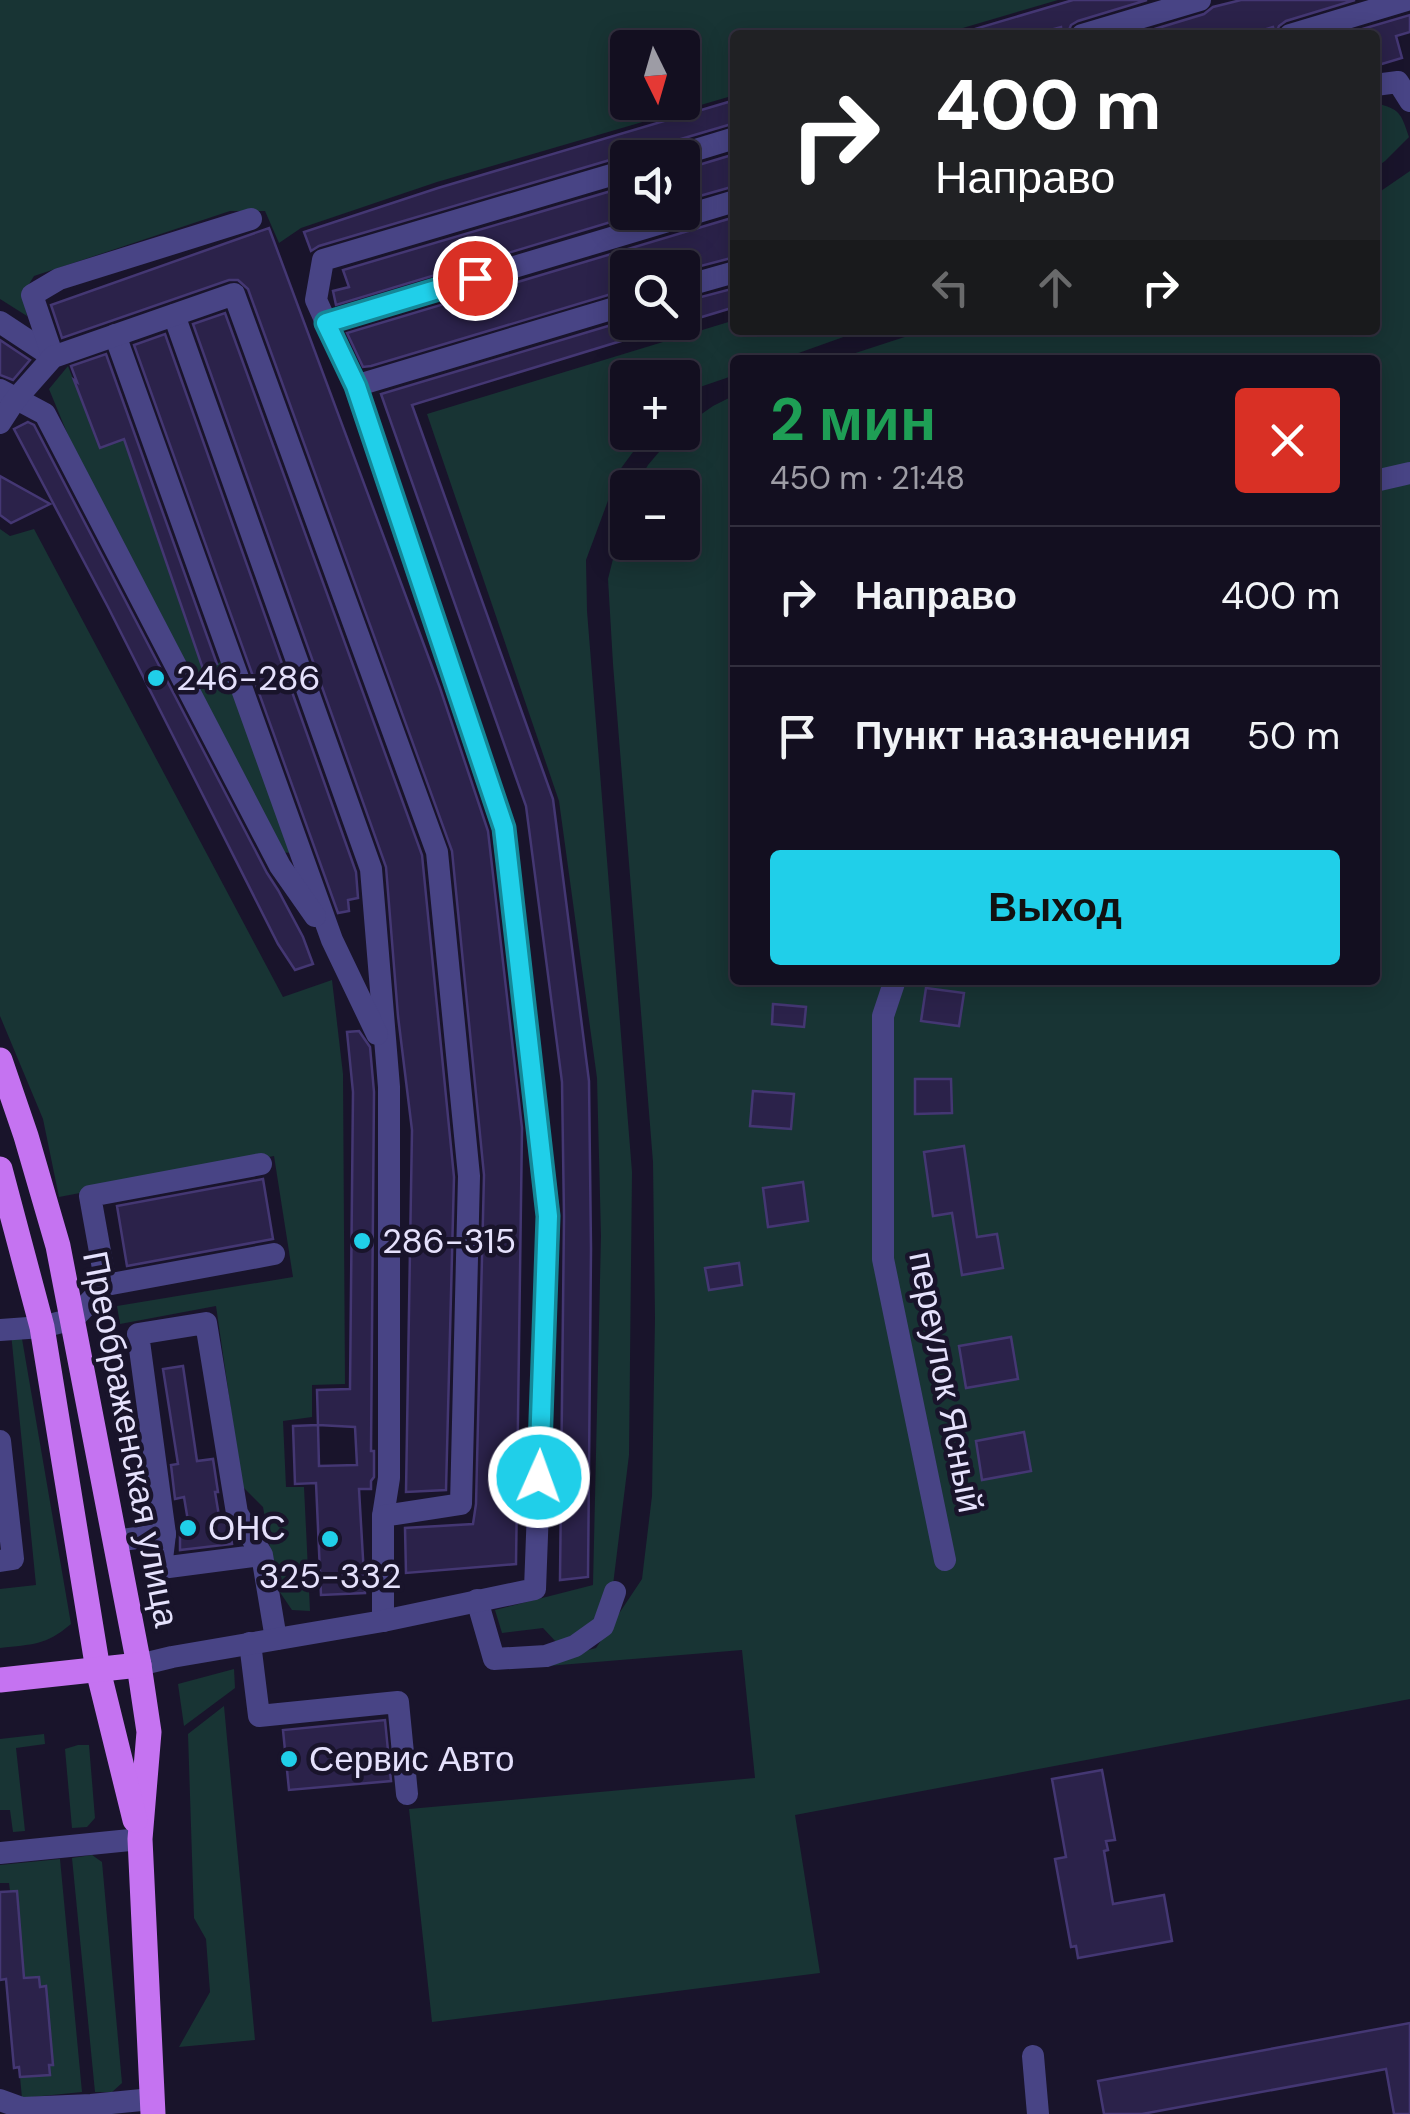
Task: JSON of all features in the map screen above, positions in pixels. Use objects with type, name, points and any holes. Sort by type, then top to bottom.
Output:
[{"type":"main road","name":"Преображенская улица","points":[[0,1060],[58,1246],[150,1732],[140,1839],[153,2106]]},
{"type":"main road","name":"Преображенская улица","points":[[0,1169],[42,1327],[98,1670],[140,1839]]},
{"type":"main road","points":[[0,1680],[139,1665]]},
{"type":"street","points":[[1099,30],[1200,0]]},
{"type":"street","points":[[1307,30],[1408,0]]},
{"type":"street","points":[[1380,84],[1398,82],[1410,101]]},
{"type":"street","points":[[700,149],[730,140]]},
{"type":"street","points":[[139,1665],[172,1656],[383,1621],[535,1588],[548,1216],[504,828],[356,386],[316,300],[323,260],[610,175]]},
{"type":"street","points":[[326,323],[730,202]]},
{"type":"street","points":[[53,357],[32,295],[59,279],[251,219]]},
{"type":"street","points":[[700,282],[730,273]]},
{"type":"street","points":[[0,423],[8,395],[53,357],[234,294],[437,852],[469,1176],[462,1504],[383,1516]]},
{"type":"street","points":[[356,386],[610,309]]},
{"type":"street","points":[[174,315],[370,869],[389,1087],[389,1478],[383,1516],[383,1621]]},
{"type":"street","points":[[0,322],[53,357]]},
{"type":"street","points":[[115,335],[332,940],[384,1049]]},
{"type":"street","points":[[8,395],[45,414],[280,866],[332,940]]},
{"type":"street","points":[[1380,480],[1410,473]]},
{"type":"street","name":"переулок Ясный","points":[[893,985],[882,1016],[883,1258],[945,1560]]},
{"type":"street","points":[[106,1285],[90,1196],[261,1164]]},
{"type":"street","points":[[0,1330],[74,1320],[106,1285],[274,1254]]},
{"type":"street","points":[[262,1556],[161,1568],[165,1534],[138,1334],[206,1323],[237,1514],[262,1556],[276,1639]]},
{"type":"street","points":[[0,1440],[14,1559],[0,1560]]},
{"type":"street","points":[[115,1540],[165,1534]]},
{"type":"street","points":[[477,1600],[494,1659],[546,1656],[576,1646],[603,1626],[615,1592]]},
{"type":"street","points":[[250,1644],[259,1716],[398,1702],[407,1794]]},
{"type":"street","points":[[0,1853],[140,1839]]},
{"type":"street","points":[[1033,2056],[1038,2114]]},
{"type":"street","points":[[0,2100],[22,2108],[153,2106]]},
{"type":"green space","points":[[0,0],[1058,0],[956,30],[730,30],[730,96],[700,105],[700,30],[610,30],[610,120],[649,120],[437,182],[301,228],[279,243],[265,211],[230,211],[34,276],[23,294],[27,316],[0,299]]},
{"type":"green space","points":[[1380,104],[1398,113],[1409,137],[1380,164]]},
{"type":"green space","points":[[1410,171],[1410,1699],[795,1815],[820,1973],[432,2022],[409,1809],[755,1778],[742,1650],[523,1668],[596,1648],[642,1579],[652,1496],[653,1162],[608,579],[613,560],[700,560],[700,470],[645,470],[661,450],[700,450],[700,415],[730,398],[730,985],[1380,985],[1380,355],[849,355],[911,335],[1380,335],[1380,192]]},
{"type":"green space","points":[[730,322],[730,335],[849,335],[793,355],[730,355],[730,377],[700,387],[700,360],[610,360],[610,450],[634,450],[620,470],[610,470],[610,495],[586,560],[632,1172],[629,1455],[613,1585],[603,1616],[558,1644],[543,1628],[502,1633],[495,1610],[593,1585],[601,1236],[597,1078],[559,801],[427,414],[669,340],[700,340],[700,331]]},
{"type":"green space","points":[[68,366],[100,447],[124,439],[203,668],[221,662],[291,853],[280,852],[86,479],[49,389]]},
{"type":"green space","points":[[0,529],[10,536],[34,529],[283,997],[332,980],[343,1074],[345,1384],[312,1385],[312,1417],[283,1421],[286,1487],[304,1487],[310,1611],[292,1610],[277,1588],[263,1507],[242,1486],[216,1306],[120,1324],[117,1306],[293,1277],[274,1156],[59,1197],[43,1119],[0,1016]]},
{"type":"green space","points":[[11,1333],[21,1333],[71,1624],[46,1640],[0,1648],[0,1589],[36,1585]]},
{"type":"green space","points":[[234,1669],[235,1688],[184,1726],[178,1684]]},
{"type":"green space","points":[[224,1706],[255,2040],[179,2047],[210,1992],[206,1939],[194,1918],[188,1734]]},
{"type":"green space","points":[[44,1734],[45,1744],[16,1748],[25,1831],[13,1832],[10,1810],[0,1810],[0,1739]]},
{"type":"green space","points":[[89,1745],[95,1818],[87,1827],[72,1828],[65,1749]]},
{"type":"green space","points":[[92,1855],[102,1862],[122,2083],[112,2092],[95,2092],[72,1858]]},
{"type":"green space","points":[[60,1859],[82,2092],[22,2098],[20,2077],[49,2075],[49,2065],[53,2065],[46,1987],[40,1987],[39,1977],[20,1978],[23,1967],[17,1892],[10,1891],[9,1883],[0,1883],[0,1865]]},
{"type":"building","points":[[1073,0],[1147,0],[1078,21],[1069,30],[971,30]]},
{"type":"building","points":[[1241,0],[1355,0],[1286,21],[1277,30],[1151,30],[1204,14],[1213,7]]},
{"type":"building","points":[[1410,15],[1410,32],[1396,36],[1402,58],[1380,65],[1380,30],[1359,30]]},
{"type":"building","points":[[730,101],[730,124],[678,140],[610,140],[610,160],[311,251],[304,232],[668,120],[700,120],[700,110]]},
{"type":"building","points":[[730,156],[730,187],[700,196],[700,165]]},
{"type":"building","points":[[610,191],[610,222],[336,305],[333,291],[349,287],[343,270]]},
{"type":"building","points":[[730,218],[730,258],[700,266],[700,250],[625,250]]},
{"type":"building","points":[[269,228],[440,688],[488,831],[522,1128],[516,1564],[406,1573],[405,1528],[473,1524],[476,1504],[484,1175],[452,851],[248,289],[238,280],[229,280],[62,338],[51,305]]},
{"type":"building","points":[[610,254],[610,294],[363,367],[347,333]]},
{"type":"building","points":[[730,289],[730,309],[700,318],[700,297]]},
{"type":"building","points":[[225,313],[422,855],[454,1177],[446,1490],[406,1492],[412,1130],[386,867],[193,324]]},
{"type":"building","points":[[610,325],[610,340],[624,340],[412,405],[553,799],[589,1081],[588,1577],[560,1580],[562,1082],[526,806],[381,394]]},
{"type":"building","points":[[165,334],[356,872],[358,898],[348,900],[349,911],[338,913],[134,345]]},
{"type":"building","points":[[0,340],[30,360],[13,380],[0,375]]},
{"type":"building","points":[[106,354],[217,664],[203,669],[124,439],[100,448],[74,380],[77,382],[71,366]]},
{"type":"building","name":"246-286","points":[[28,422],[34,425],[303,937],[313,964],[295,970],[278,944],[14,429]]},
{"type":"building","points":[[0,476],[50,504],[11,523],[0,515]]},
{"type":"building","points":[[926,988],[964,993],[959,1026],[921,1021]]},
{"type":"building","points":[[773,1004],[806,1007],[804,1027],[772,1024]]},
{"type":"building","points":[[359,1031],[370,1047],[374,1092],[374,1477],[371,1489],[359,1489],[365,1593],[321,1595],[316,1483],[295,1484],[293,1426],[318,1425],[317,1390],[350,1389],[353,1092],[347,1032]],"holes":[[[318,1425],[355,1427],[357,1465],[319,1466]]]},
{"type":"building","points":[[915,1079],[951,1079],[952,1113],[915,1114]]},
{"type":"building","points":[[753,1091],[794,1094],[791,1129],[750,1126]]},
{"type":"building","points":[[964,1146],[977,1237],[997,1234],[1003,1268],[962,1275],[952,1213],[933,1216],[924,1152]]},
{"type":"building","points":[[263,1179],[273,1239],[127,1266],[117,1206]]},
{"type":"building","points":[[803,1182],[808,1221],[768,1227],[763,1188]]},
{"type":"building","points":[[739,1263],[742,1285],[709,1290],[705,1268]]},
{"type":"building","points":[[1011,1337],[1018,1379],[966,1388],[959,1346]]},
{"type":"building","points":[[183,1366],[197,1461],[213,1459],[220,1522],[224,1521],[230,1531],[232,1544],[180,1550],[180,1535],[190,1533],[184,1497],[175,1499],[171,1465],[178,1464],[163,1369]]},
{"type":"building","points":[[1024,1432],[1031,1471],[982,1480],[976,1441]]},
{"type":"building","points":[[385,1720],[391,1781],[289,1790],[283,1730]]},
{"type":"building","points":[[1102,1770],[1115,1840],[1106,1841],[1108,1850],[1104,1851],[1113,1904],[1164,1895],[1172,1941],[1078,1958],[1076,1946],[1071,1947],[1055,1859],[1066,1857],[1052,1779]]},
{"type":"building","points":[[17,1891],[24,1978],[39,1977],[40,1987],[46,1986],[53,2065],[49,2065],[50,2075],[20,2077],[19,2067],[14,2068],[6,1979],[0,1980],[0,1892]]},
{"type":"building","points":[[1410,2023],[1410,2114],[1394,2114],[1386,2069],[1142,2114],[1104,2114],[1098,2081]]},
{"type":"place","name":"246-286","points":[[156,678]]},
{"type":"place","name":"286-315","points":[[362,1241]]},
{"type":"place","name":"ОНС","points":[[188,1528]]},
{"type":"place","name":"325-332","points":[[330,1539]]},
{"type":"place","name":"Сервис Авто","points":[[289,1759]]},
{"type":"route","points":[[475,278],[326,323],[356,386],[504,828],[548,1216],[539,1477]]}]
